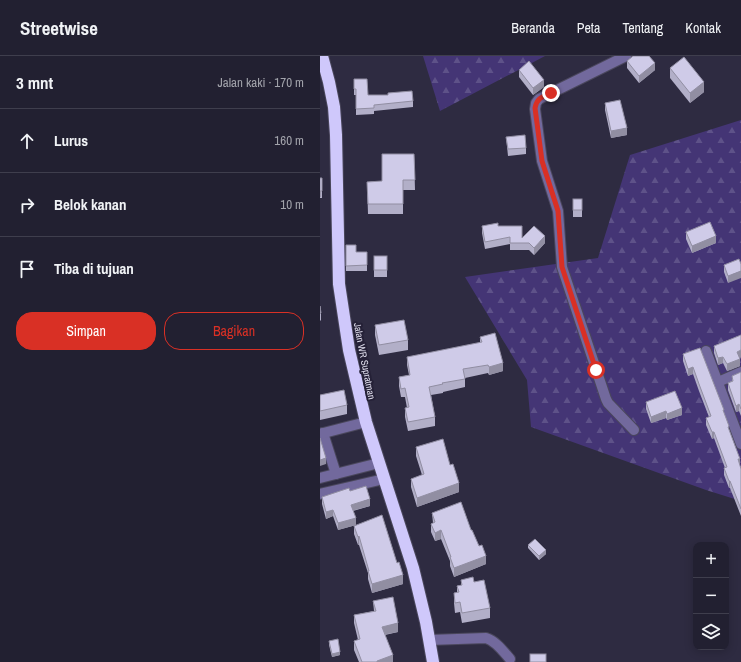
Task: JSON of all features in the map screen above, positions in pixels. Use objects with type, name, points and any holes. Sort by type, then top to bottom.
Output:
[{"type":"highway","name":"Jalan WR Supratman","points":[[322,56],[334,107],[336,135],[339,284],[349,350],[366,422],[413,568],[434,662]]},
{"type":"street","points":[[626,56],[539,99],[535,108],[542,161],[558,211],[562,267],[606,399],[634,430]]},
{"type":"street","points":[[706,351],[741,444]]},
{"type":"street","points":[[718,382],[741,372]]},
{"type":"street","points":[[336,474],[322,434],[366,422]]},
{"type":"street","points":[[320,478],[379,463]]},
{"type":"street","points":[[320,494],[384,479]]},
{"type":"street","points":[[429,640],[491,639],[510,659]]},
{"type":"green space","points":[[423,56],[545,56],[440,111]]},
{"type":"green space","points":[[741,120],[741,501],[706,490],[531,427],[527,380],[465,277],[598,258],[630,155]]},
{"type":"building","points":[[633,56],[649,56],[655,63],[639,76],[627,61]]},
{"type":"building","points":[[684,57],[704,82],[690,93],[670,68]]},
{"type":"building","points":[[529,61],[544,80],[533,88],[519,70]]},
{"type":"building","points":[[354,79],[367,79],[368,95],[388,95],[388,93],[412,91],[413,101],[374,105],[374,108],[356,109],[356,89],[354,89]]},
{"type":"building","points":[[620,100],[627,128],[611,131],[605,103]]},
{"type":"building","points":[[525,135],[526,148],[508,149],[506,137]]},
{"type":"building","points":[[382,154],[414,154],[415,180],[403,180],[403,204],[368,204],[367,182],[382,181]]},
{"type":"building","points":[[320,178],[322,178],[322,191],[320,191]]},
{"type":"building","points":[[573,199],[582,199],[582,210],[573,210]]},
{"type":"building","points":[[710,222],[716,236],[692,246],[686,232]]},
{"type":"building","points":[[498,223],[498,226],[522,226],[522,238],[534,226],[545,236],[534,248],[529,243],[510,243],[510,237],[485,242],[482,226]]},
{"type":"building","points":[[346,245],[356,245],[356,252],[367,252],[367,265],[346,266]]},
{"type":"building","points":[[374,256],[387,256],[387,270],[374,270]]},
{"type":"building","points":[[739,259],[741,271],[728,276],[724,265]]},
{"type":"building","points":[[404,320],[408,340],[379,345],[375,325]]},
{"type":"building","points":[[495,333],[503,363],[489,367],[488,365],[463,369],[465,379],[429,387],[435,417],[408,422],[405,408],[409,407],[405,388],[401,389],[399,377],[410,375],[407,357],[482,342],[480,337]]},
{"type":"building","points":[[741,335],[741,350],[737,352],[740,359],[727,364],[723,357],[718,358],[714,346]]},
{"type":"building","points":[[700,348],[724,410],[729,426],[728,427],[740,459],[738,459],[741,469],[741,509],[724,468],[727,467],[714,432],[712,432],[706,418],[711,416],[693,367],[688,369],[683,354]]},
{"type":"building","points":[[741,372],[741,409],[739,404],[736,406],[728,383],[733,381],[732,376]]},
{"type":"building","points":[[344,390],[347,405],[320,411],[320,395]]},
{"type":"building","points":[[675,391],[682,408],[667,414],[666,411],[651,417],[646,402]]},
{"type":"building","points":[[320,438],[326,458],[320,460]]},
{"type":"building","points":[[443,439],[450,465],[453,464],[459,483],[417,498],[411,479],[424,474],[416,447]]},
{"type":"building","points":[[366,486],[370,499],[351,505],[356,518],[338,523],[333,510],[326,512],[322,497],[349,488],[350,491]]},
{"type":"building","points":[[461,502],[471,530],[479,546],[482,545],[486,556],[454,568],[441,530],[435,533],[431,524],[435,522],[432,513]]},
{"type":"building","points":[[382,515],[397,563],[399,562],[403,575],[372,584],[359,536],[358,537],[354,526]]},
{"type":"building","points":[[535,539],[546,550],[539,556],[528,545]]},
{"type":"building","points":[[473,577],[474,582],[484,580],[490,608],[462,613],[460,602],[455,603],[454,593],[459,592],[457,586],[462,585],[461,580]]},
{"type":"building","points":[[393,597],[398,623],[382,627],[393,655],[377,662],[362,662],[354,641],[360,639],[354,615],[376,611],[373,601]]},
{"type":"building","points":[[338,639],[340,652],[332,654],[329,641]]},
{"type":"building","points":[[530,654],[546,654],[546,662],[530,662]]},
{"type":"route","points":[[551,93],[539,99],[535,108],[542,161],[557,204],[562,267],[596,370]]}]
